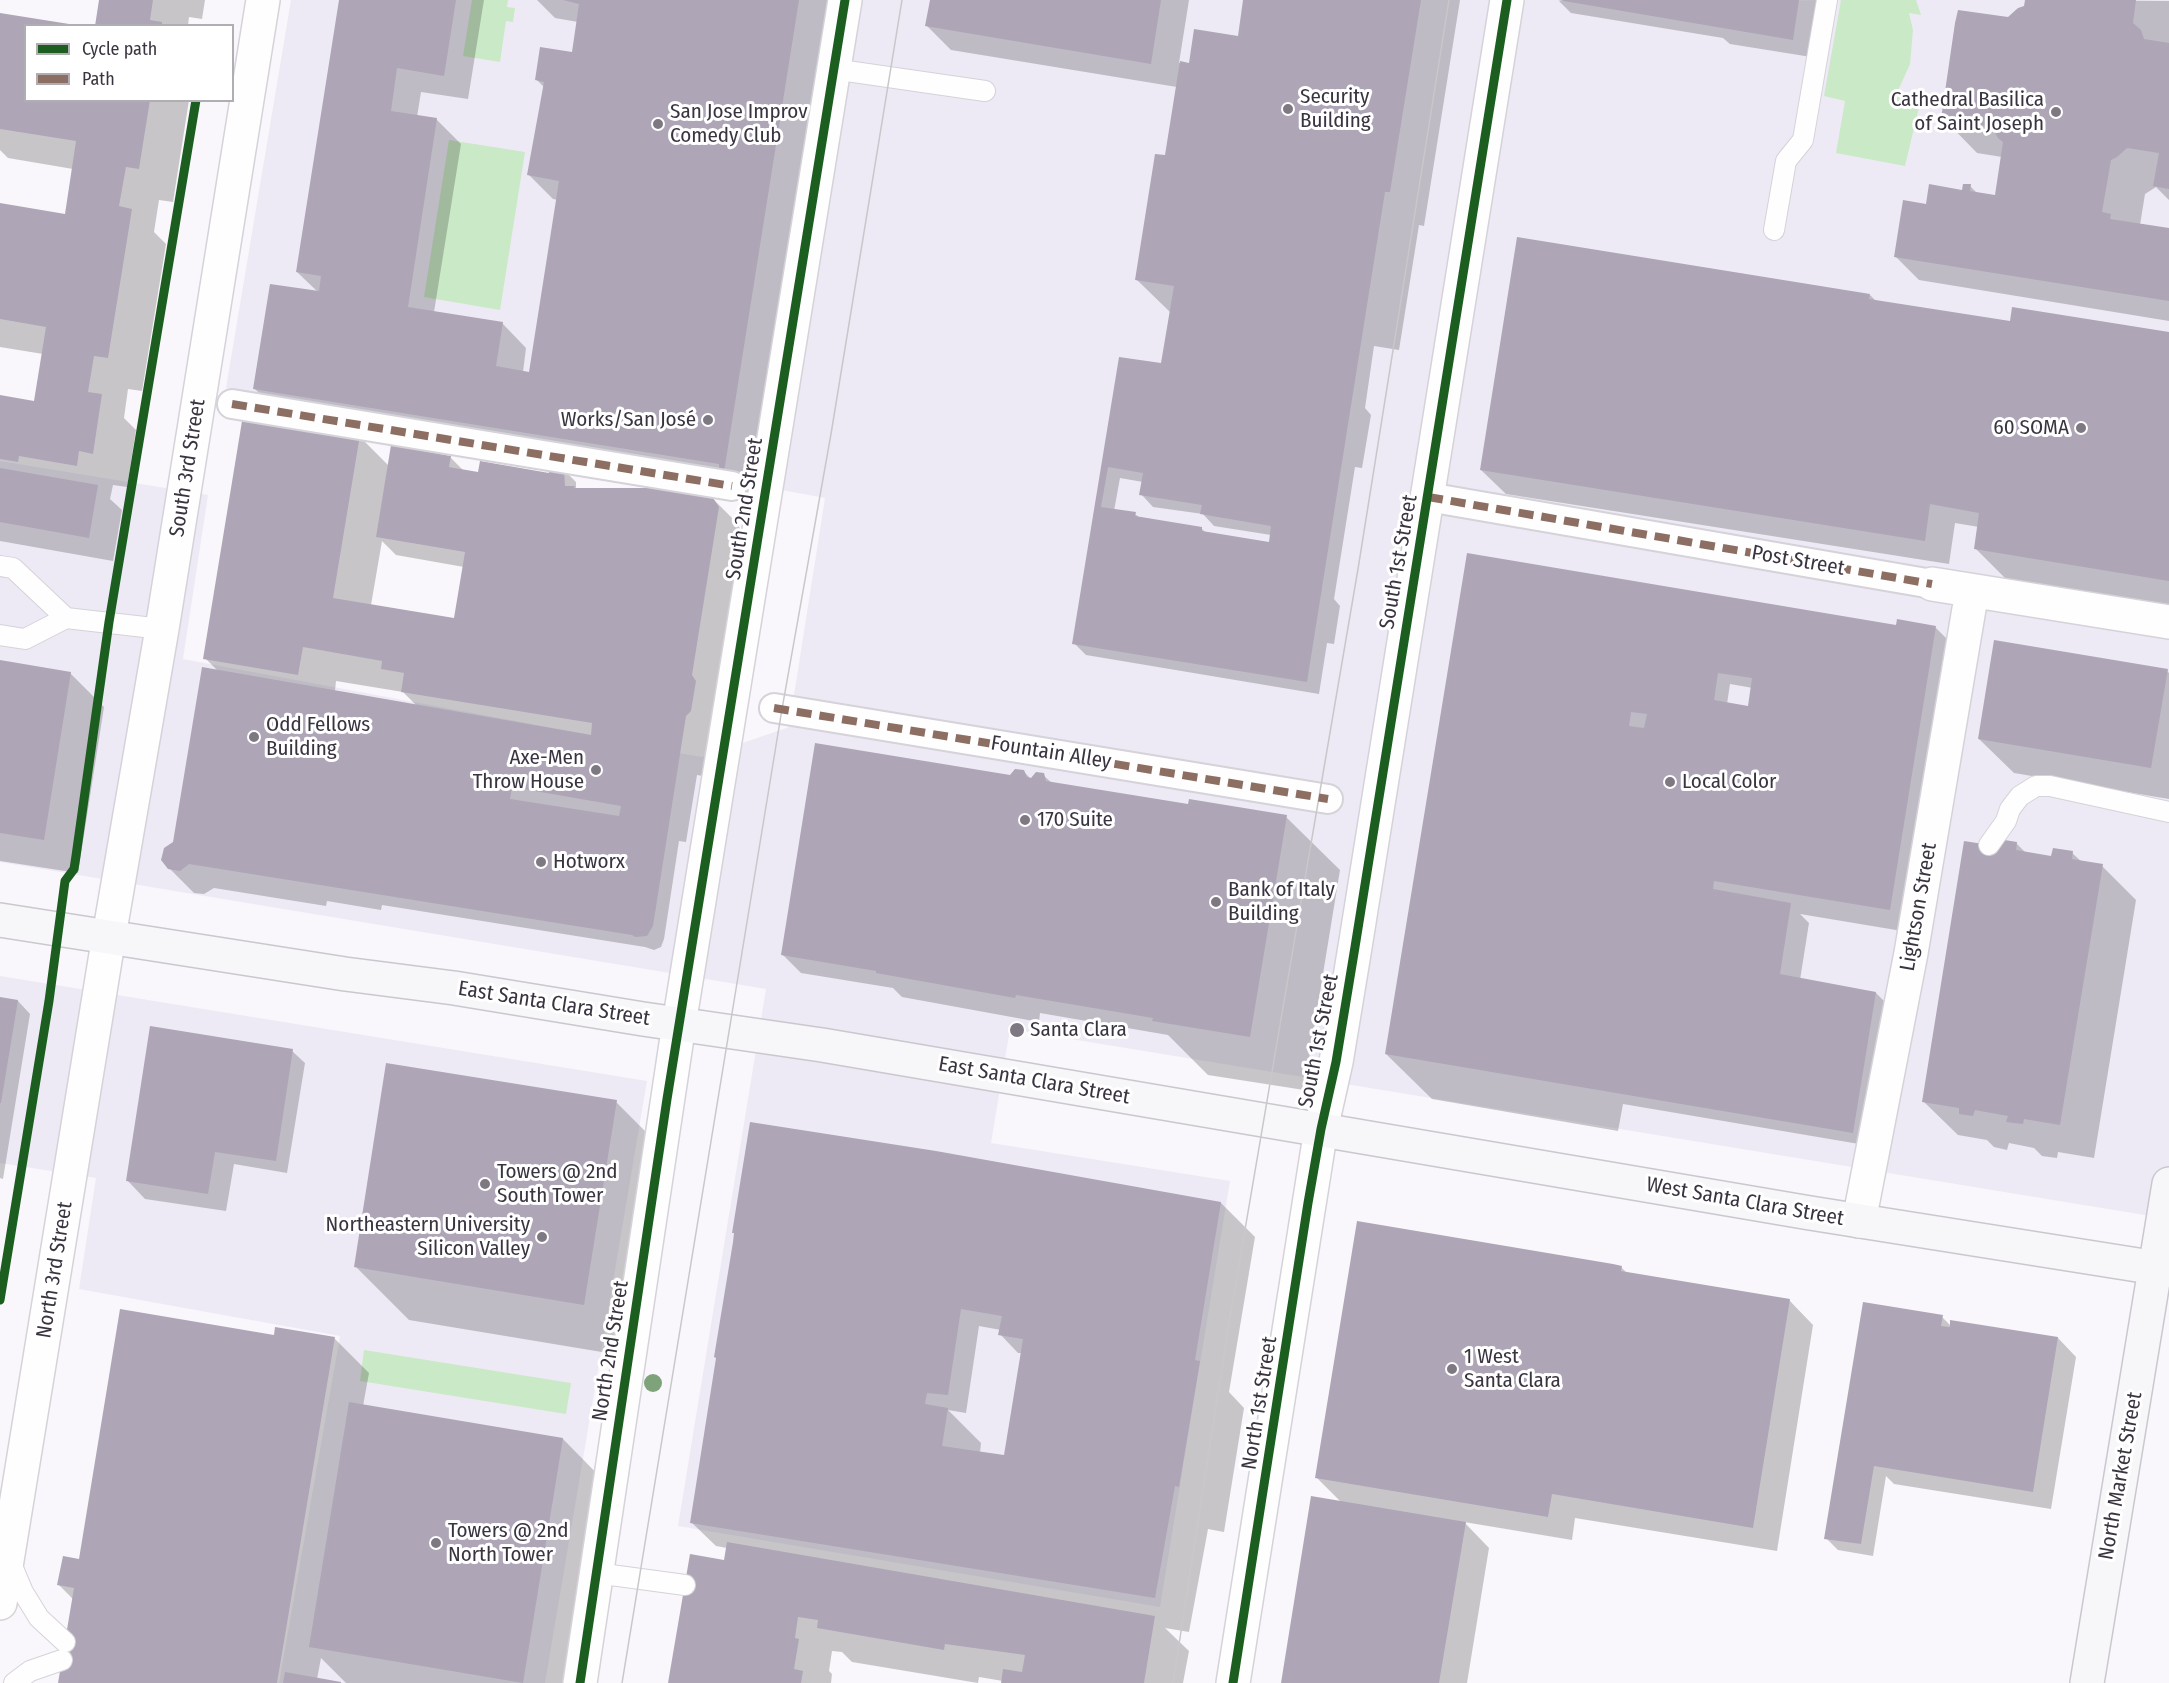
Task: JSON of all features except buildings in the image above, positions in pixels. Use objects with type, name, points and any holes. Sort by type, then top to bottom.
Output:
[{"type":"main road","name":"East Santa Clara Street","points":[[0,921],[822,1045],[1321,1129]]},
{"type":"main road","name":"West Santa Clara Street","points":[[1321,1129],[1859,1221],[2162,1269]]},
{"type":"main road","name":"North Market Street","points":[[2087,1683],[2162,1269],[2169,1184]]},
{"type":"street","name":"South 3rd Street","points":[[109,936],[162,629],[263,0]]},
{"type":"street","name":"South 2nd Street","points":[[679,1024],[845,0]]},
{"type":"street","name":"South 1st Street","points":[[1321,1129],[1338,1050],[1507,0]]},
{"type":"street","points":[[232,404],[732,486]]},
{"type":"street","name":"Post Street","points":[[1428,497],[1972,591],[2169,622]]},
{"type":"street","name":"Lightson Street","points":[[1859,1221],[1911,953],[1972,591]]},
{"type":"street","name":"Fountain Alley","points":[[774,708],[1328,799]]},
{"type":"street","name":"North 3rd Street","points":[[0,1603],[109,936]]},
{"type":"street","name":"North 2nd Street","points":[[580,1683],[679,1024]]},
{"type":"street","name":"North 1st Street","points":[[1233,1683],[1321,1129]]},
{"type":"lane","points":[[1774,230],[1786,160],[1803,140],[1827,0]]},
{"type":"lane","points":[[833,69],[985,91]]},
{"type":"lane","points":[[0,566],[13,568],[66,618]]},
{"type":"lane","points":[[0,636],[26,639],[66,618],[162,629]]},
{"type":"lane","points":[[1989,845],[2020,796],[2036,786],[2050,786],[2169,812]]},
{"type":"lane","points":[[8,1556],[23,1592],[63,1651],[14,1683]]},
{"type":"lane","points":[[596,1573],[685,1586]]},
{"type":"shaded area","points":[[291,0],[2169,0],[2169,1219],[1010,1029],[991,1143],[1230,1181],[1160,1607],[678,1526],[766,989],[0,862],[0,461],[208,495],[183,659],[591,735],[591,738],[702,757],[789,727],[825,498],[226,388]]},
{"type":"shaded area","points":[[0,976],[647,1081],[545,1683],[279,1683],[340,1336],[79,1289],[96,1178],[0,1163]]},
{"type":"green space","points":[[472,0],[508,0],[507,7],[515,8],[513,22],[506,21],[500,62],[463,56]]},
{"type":"green space","points":[[1841,0],[1916,0],[1921,15],[1909,13],[1913,30],[1910,64],[1897,93],[1907,96],[1902,104],[1919,107],[1905,166],[1836,153],[1845,101],[1824,96]]},
{"type":"green space","points":[[449,140],[525,152],[500,310],[424,297]]},
{"type":"green space","points":[[364,1350],[571,1383],[566,1414],[360,1381]]},
{"type":"tram line","points":[[622,1683],[782,709],[831,434],[902,0]]},
{"type":"tram line","points":[[1173,1683],[1228,1329],[1358,569],[1449,0]]},
{"type":"marked path","points":[[232,404],[732,486]]},
{"type":"marked path","points":[[1428,497],[1932,584]]},
{"type":"marked path","points":[[774,708],[1328,799]]},
{"type":"cycle path","points":[[580,1683],[667,1099],[845,0]]},
{"type":"cycle path","points":[[1233,1683],[1308,1203],[1336,1062],[1507,0]]},
{"type":"cycle path","points":[[0,1300],[49,1001],[65,881],[74,869],[109,622],[196,102]]},
{"type":"place","name":"Security Building","points":[[1288,109]]},
{"type":"place","name":"Cathedral Basilica of Saint Joseph","points":[[2056,112]]},
{"type":"place","name":"San Jose Improv Comedy Club","points":[[658,124]]},
{"type":"place","name":"Works/San José","points":[[708,420]]},
{"type":"place","name":"60 SOMA","points":[[2081,428]]},
{"type":"place","name":"Odd Fellows Building","points":[[254,737]]},
{"type":"place","name":"Axe-Men Throw House","points":[[596,770]]},
{"type":"place","name":"Local Color","points":[[1670,782]]},
{"type":"place","name":"170 Suite","points":[[1025,820]]},
{"type":"place","name":"Hotworx","points":[[541,862]]},
{"type":"place","name":"Bank of Italy Building","points":[[1216,902]]},
{"type":"place","name":"Santa Clara","points":[[1017,1030]]},
{"type":"place","name":"Towers @ 2nd South Tower","points":[[485,1184]]},
{"type":"place","name":"Northeastern University Silicon Valley","points":[[542,1237]]},
{"type":"place","name":"1 West Santa Clara","points":[[1452,1369]]},
{"type":"place","name":"Towers @ 2nd North Tower","points":[[436,1543]]}]
